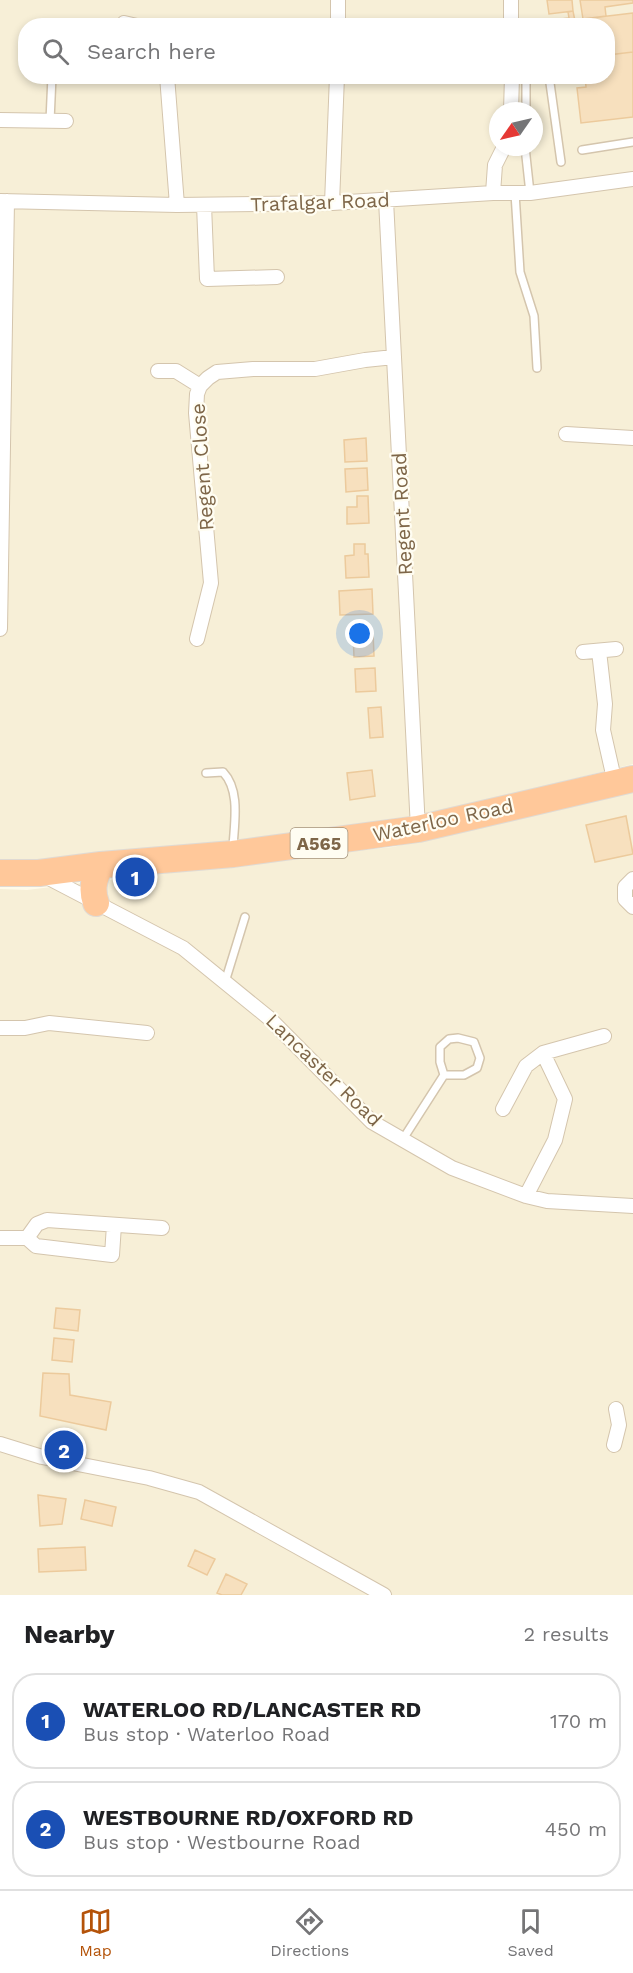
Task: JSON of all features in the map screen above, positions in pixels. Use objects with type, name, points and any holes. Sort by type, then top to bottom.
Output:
[{"type":"highway","name":"Waterloo Road","points":[[0,873],[39,873],[101,865],[233,854],[418,829],[624,781]]},
{"type":"highway","points":[[96,903],[92,891],[101,865]]},
{"type":"street","points":[[338,0],[338,18]]},
{"type":"street","points":[[511,0],[511,18]]},
{"type":"street","points":[[168,84],[177,205]]},
{"type":"street","points":[[332,203],[337,84]]},
{"type":"street","points":[[511,102],[512,84]]},
{"type":"street","points":[[0,120],[66,121]]},
{"type":"street","points":[[493,193],[495,165],[500,156]]},
{"type":"street","name":"Trafalgar Road","points":[[3,201],[177,205],[332,203],[493,193],[530,193],[633,179]]},
{"type":"street","name":"Regent Road","points":[[386,200],[418,829]]},
{"type":"street","points":[[0,629],[3,201]]},
{"type":"street","points":[[204,205],[207,279],[277,277]]},
{"type":"street","name":"Regent Close","points":[[197,639],[211,583],[196,413],[200,386],[217,372],[252,369],[315,369],[394,357]]},
{"type":"street","points":[[158,371],[176,371],[200,386]]},
{"type":"street","points":[[566,434],[633,438]]},
{"type":"street","points":[[583,652],[616,649]]},
{"type":"street","points":[[599,651],[605,704],[603,729],[624,781]]},
{"type":"street","name":"Lancaster Road","points":[[39,873],[183,948],[269,1018],[372,1122],[452,1168],[526,1196],[547,1201],[633,1206]]},
{"type":"street","points":[[633,879],[625,887],[625,899],[633,907]]},
{"type":"street","points":[[0,1028],[25,1028],[49,1023],[147,1033]]},
{"type":"street","points":[[503,1109],[526,1066],[543,1053],[604,1036]]},
{"type":"street","points":[[526,1196],[555,1140],[565,1099],[543,1053]]},
{"type":"street","points":[[27,1238],[37,1224],[47,1220],[162,1228]]},
{"type":"street","points":[[0,1238],[27,1238],[36,1246],[112,1256],[114,1225]]},
{"type":"street","points":[[614,1445],[626,1427],[616,1409]]},
{"type":"street","points":[[0,1444],[42,1457],[149,1478],[199,1491],[384,1595]]},
{"type":"lane","points":[[50,121],[52,84]]},
{"type":"lane","points":[[525,102],[526,84]]},
{"type":"lane","points":[[549,84],[561,162]]},
{"type":"lane","points":[[582,150],[633,142]]},
{"type":"lane","points":[[526,156],[530,193]]},
{"type":"lane","points":[[515,193],[520,273],[534,316],[537,368]]},
{"type":"lane","points":[[206,773],[223,772],[232,786],[234,795],[233,854]]},
{"type":"lane","points":[[225,982],[245,917]]},
{"type":"lane","points":[[458,1038],[474,1042],[480,1058],[477,1068],[464,1075],[444,1075],[440,1062],[440,1047],[449,1039],[458,1038]]},
{"type":"lane","points":[[402,1139],[444,1075]]},
{"type":"shaded area","points":[[0,0],[633,0],[633,764],[404,821],[65,860],[0,864]]},
{"type":"shaded area","points":[[633,789],[633,1595],[0,1595],[0,889],[27,890],[393,847]]},
{"type":"building","points":[[547,0],[572,0],[573,11],[549,14]]},
{"type":"building","points":[[580,0],[633,0],[633,3],[605,7],[606,16],[583,18]]},
{"type":"building","points":[[573,11],[574,18],[569,18],[568,12]]},
{"type":"building","points":[[633,13],[633,52],[615,54],[615,18],[591,18]]},
{"type":"building","points":[[633,52],[633,117],[581,123],[577,88],[586,87],[586,84],[615,84],[615,54]]},
{"type":"building","points":[[366,438],[367,461],[345,462],[344,440]]},
{"type":"building","points":[[367,468],[368,490],[346,492],[345,469]]},
{"type":"building","points":[[357,496],[368,496],[369,523],[347,524],[347,507],[357,507]]},
{"type":"building","points":[[354,544],[365,544],[369,577],[346,578],[345,556],[354,555]]},
{"type":"building","points":[[372,589],[373,614],[340,615],[339,591]]},
{"type":"building","points":[[373,632],[374,656],[354,657],[353,634]]},
{"type":"building","points":[[375,668],[376,691],[356,692],[355,669]]},
{"type":"building","points":[[381,707],[383,737],[370,738],[368,708]]},
{"type":"building","points":[[372,770],[375,796],[350,800],[347,773]]},
{"type":"building","points":[[626,816],[633,854],[595,862],[586,825]]},
{"type":"building","points":[[56,1308],[80,1310],[78,1331],[54,1328]]},
{"type":"building","points":[[54,1338],[74,1340],[72,1362],[52,1360]]},
{"type":"building","points":[[43,1373],[69,1374],[70,1395],[111,1402],[106,1430],[40,1416]]},
{"type":"building","points":[[38,1495],[66,1499],[62,1524],[40,1526]]},
{"type":"building","points":[[85,1500],[116,1507],[112,1526],[81,1519]]},
{"type":"building","points":[[85,1547],[86,1570],[39,1572],[38,1549]]},
{"type":"building","points":[[195,1550],[215,1559],[207,1575],[188,1566]]},
{"type":"building","points":[[226,1574],[247,1584],[241,1595],[217,1593]]},
{"type":"place","name":"WATERLOO RD/LANCASTER RD","points":[[135,877]]},
{"type":"place","name":"WESTBOURNE RD/OXFORD RD","points":[[64,1450]]}]
